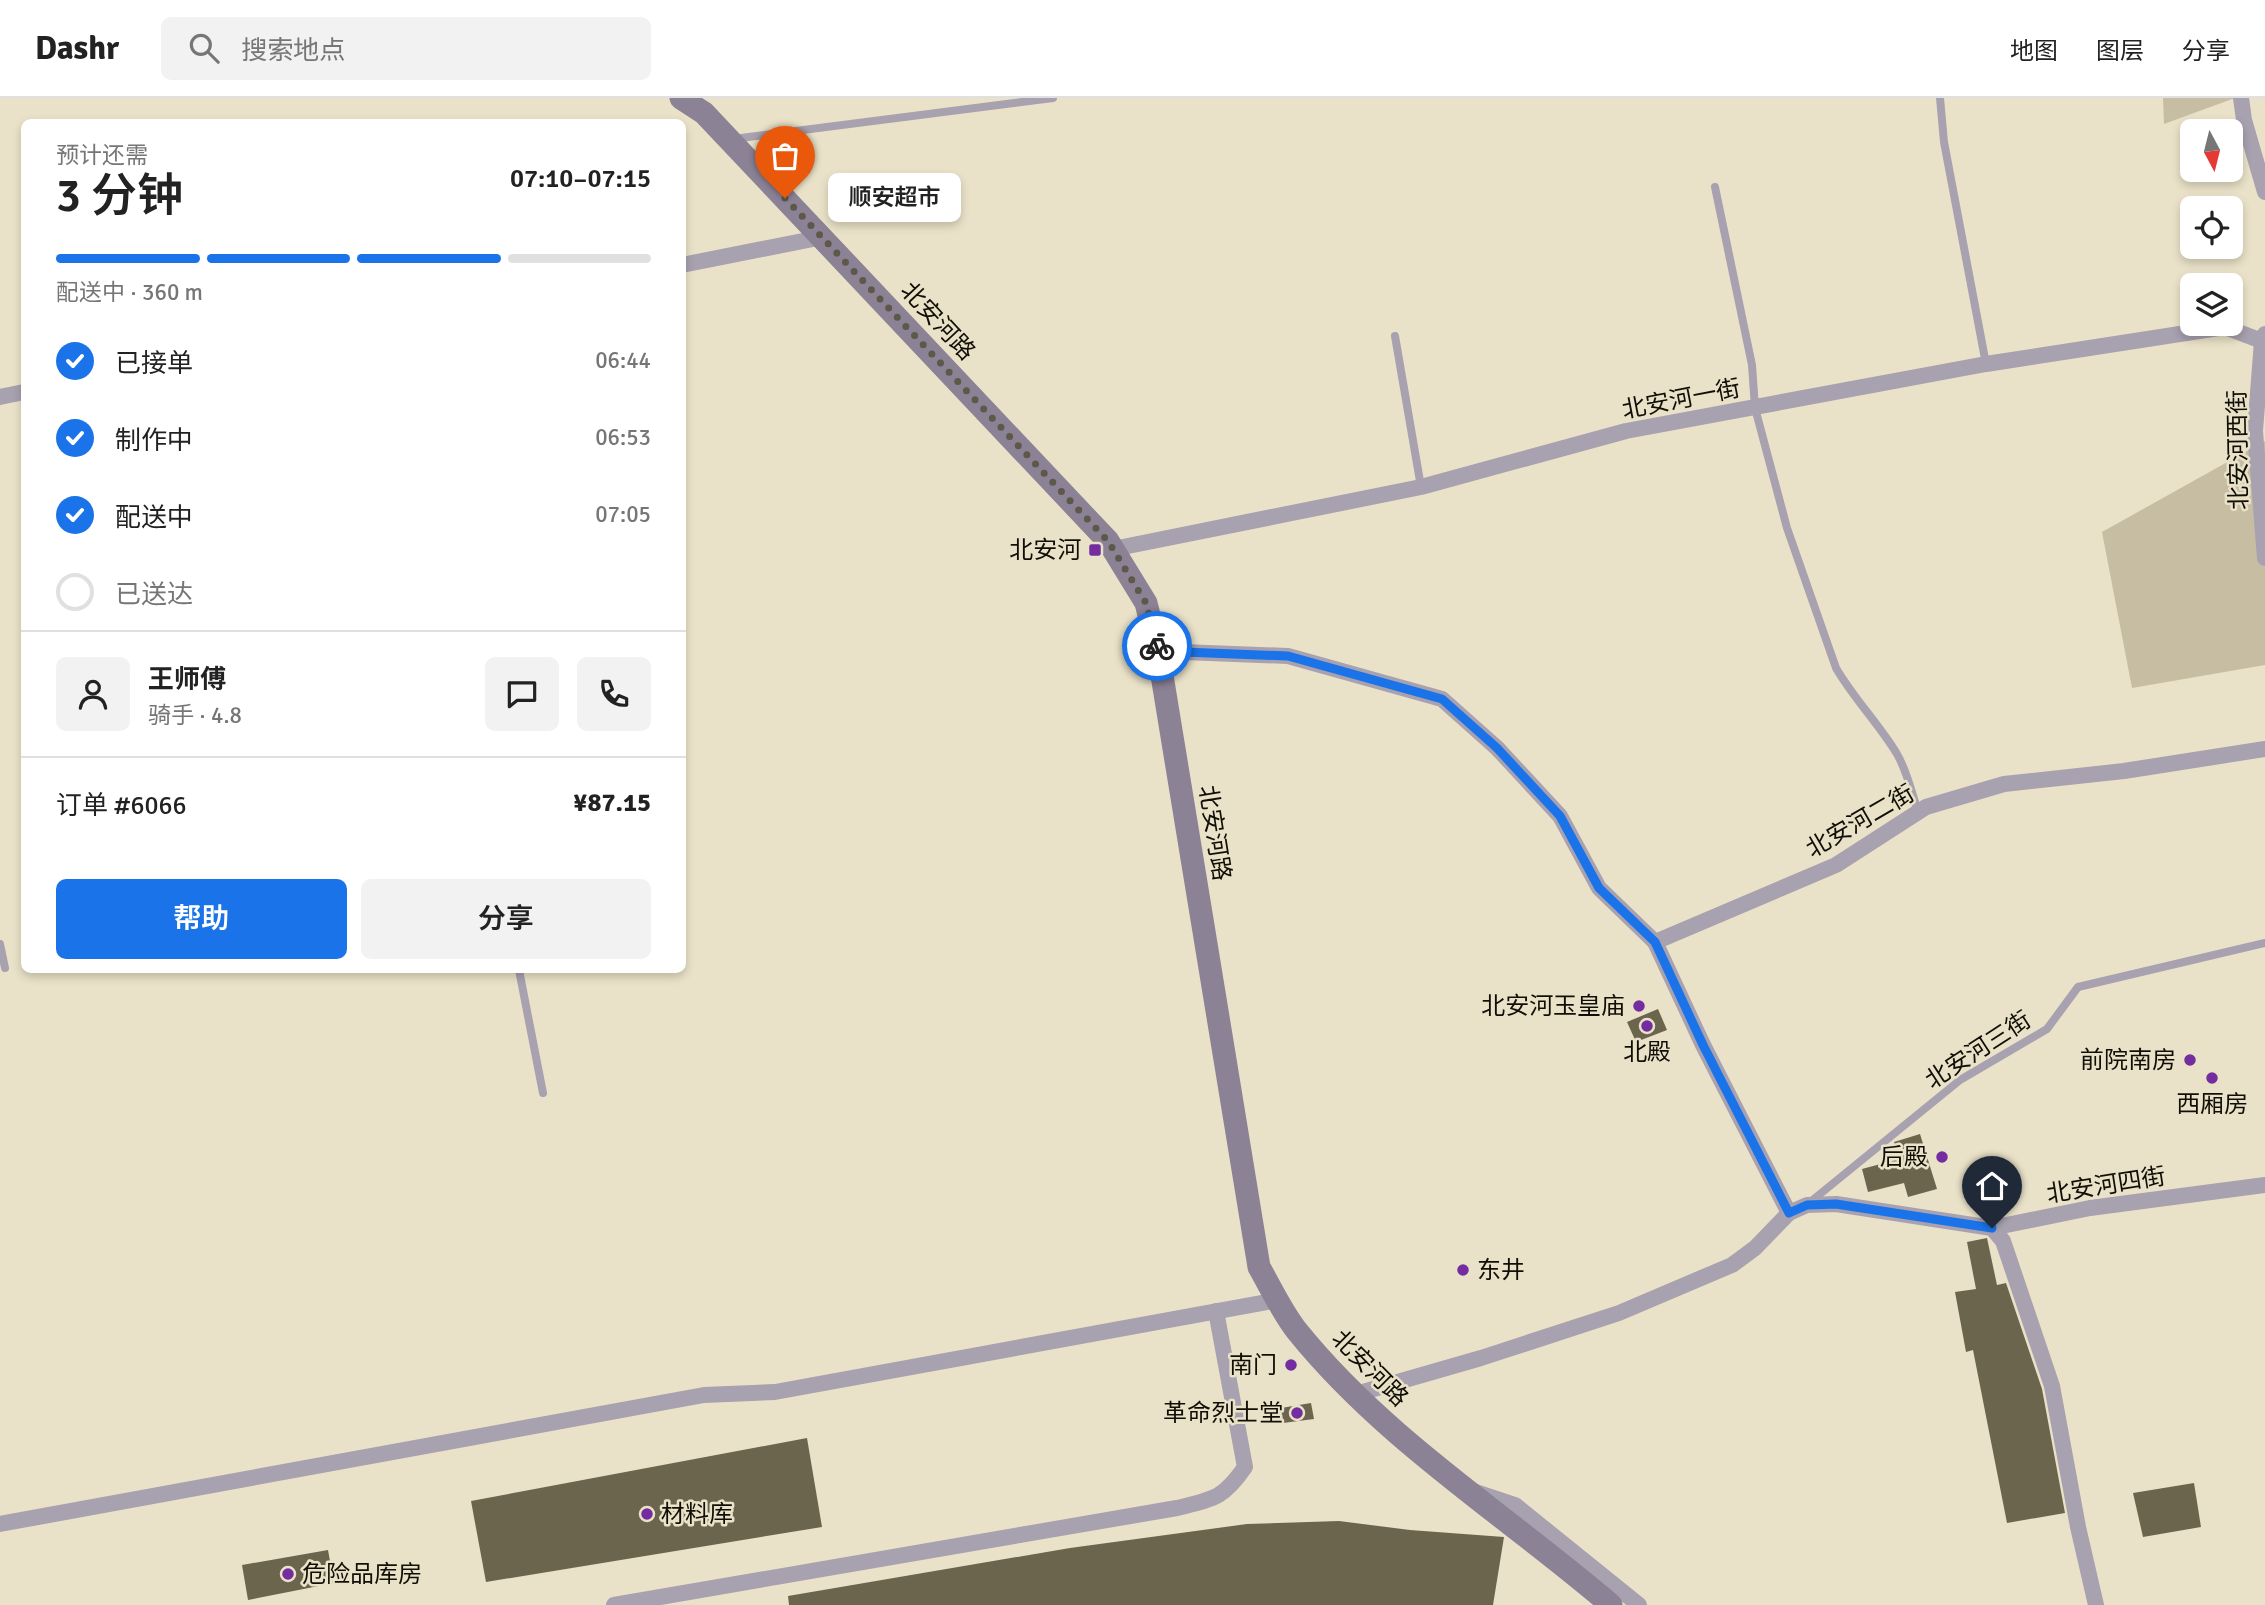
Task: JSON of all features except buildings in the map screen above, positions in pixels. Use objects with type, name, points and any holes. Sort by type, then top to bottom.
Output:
[{"type":"main road","name":"北安河路","points":[[681,98],[704,113],[1108,541],[1146,603],[1158,651],[1259,1267],[1296,1330],[1356,1394],[1461,1488],[1554,1556],[1611,1605]]},
{"type":"street","points":[[2241,98],[2244,120],[2265,192]]},
{"type":"street","points":[[686,264],[823,237]]},
{"type":"street","name":"北安河一街","points":[[1113,550],[1421,487],[1626,431],[1986,364],[2225,327],[2263,337]]},
{"type":"street","name":"北安河西街","points":[[2263,337],[2260,430],[2265,558]]},
{"type":"street","points":[[0,397],[21,393]]},
{"type":"street","points":[[1158,651],[1288,656],[1442,699],[1497,748],[1560,816],[1599,888],[1655,942],[1703,1045],[1789,1213],[1755,1248],[1732,1265],[1644,1302],[1481,1358],[1356,1394]]},
{"type":"street","name":"北安河二街","points":[[1655,942],[1836,865],[1926,807],[2004,784],[2124,771],[2265,749]]},
{"type":"street","name":"北安河四街","points":[[1789,1213],[1807,1205],[1836,1204],[1992,1228],[2090,1208],[2265,1185]]},
{"type":"street","points":[[1992,1228],[2003,1241],[2052,1386],[2078,1527],[2096,1605]]},
{"type":"street","points":[[0,1524],[705,1395],[775,1392],[1278,1300]]},
{"type":"street","points":[[614,1605],[1177,1508],[1210,1500],[1230,1488],[1245,1467],[1216,1311]]},
{"type":"street","points":[[1461,1488],[1488,1494],[1515,1505],[1639,1605]]},
{"type":"lane","points":[[729,139],[1053,98]]},
{"type":"lane","points":[[1940,98],[1944,142],[1986,364]]},
{"type":"lane","points":[[1715,187],[1752,365],[1755,408],[1787,528],[1836,668],[1847,688],[1870,714],[1899,757],[1918,812]]},
{"type":"lane","points":[[1395,336],[1421,487]]},
{"type":"lane","name":"北安河三街","points":[[1807,1205],[1960,1080],[2047,1029],[2078,987],[2265,943]]},
{"type":"lane","points":[[0,944],[5,968]]},
{"type":"lane","points":[[520,973],[542,1093]]},
{"type":"shaded area","points":[[2163,98],[2235,98],[2164,124]]},
{"type":"shaded area","points":[[2265,441],[2265,665],[2132,688],[2102,532]]},
{"type":"way so far","points":[[785,198],[1108,541],[1146,603],[1157,646]]},
{"type":"place","name":"顺安超市","points":[[785,198]]},
{"type":"place","name":"北安河","points":[[1095,550]]},
{"type":"place","name":"北安河玉皇庙","points":[[1639,1006]]},
{"type":"place","name":"北殿","points":[[1647,1026]]},
{"type":"place","name":"前院南房","points":[[2190,1060]]},
{"type":"place","name":"西厢房","points":[[2212,1078]]},
{"type":"place","name":"后殿","points":[[1942,1157]]},
{"type":"place","name":"东井","points":[[1463,1270]]},
{"type":"place","name":"南门","points":[[1291,1365]]},
{"type":"place","name":"革命烈士堂","points":[[1297,1413]]},
{"type":"place","name":"材料库","points":[[647,1514]]},
{"type":"place","name":"危险品库房","points":[[288,1574]]},
{"type":"route","points":[[1157,646],[1158,651],[1288,656],[1442,699],[1497,748],[1560,816],[1599,888],[1655,942],[1703,1045],[1789,1213],[1807,1205],[1836,1204],[1992,1228]]}]
